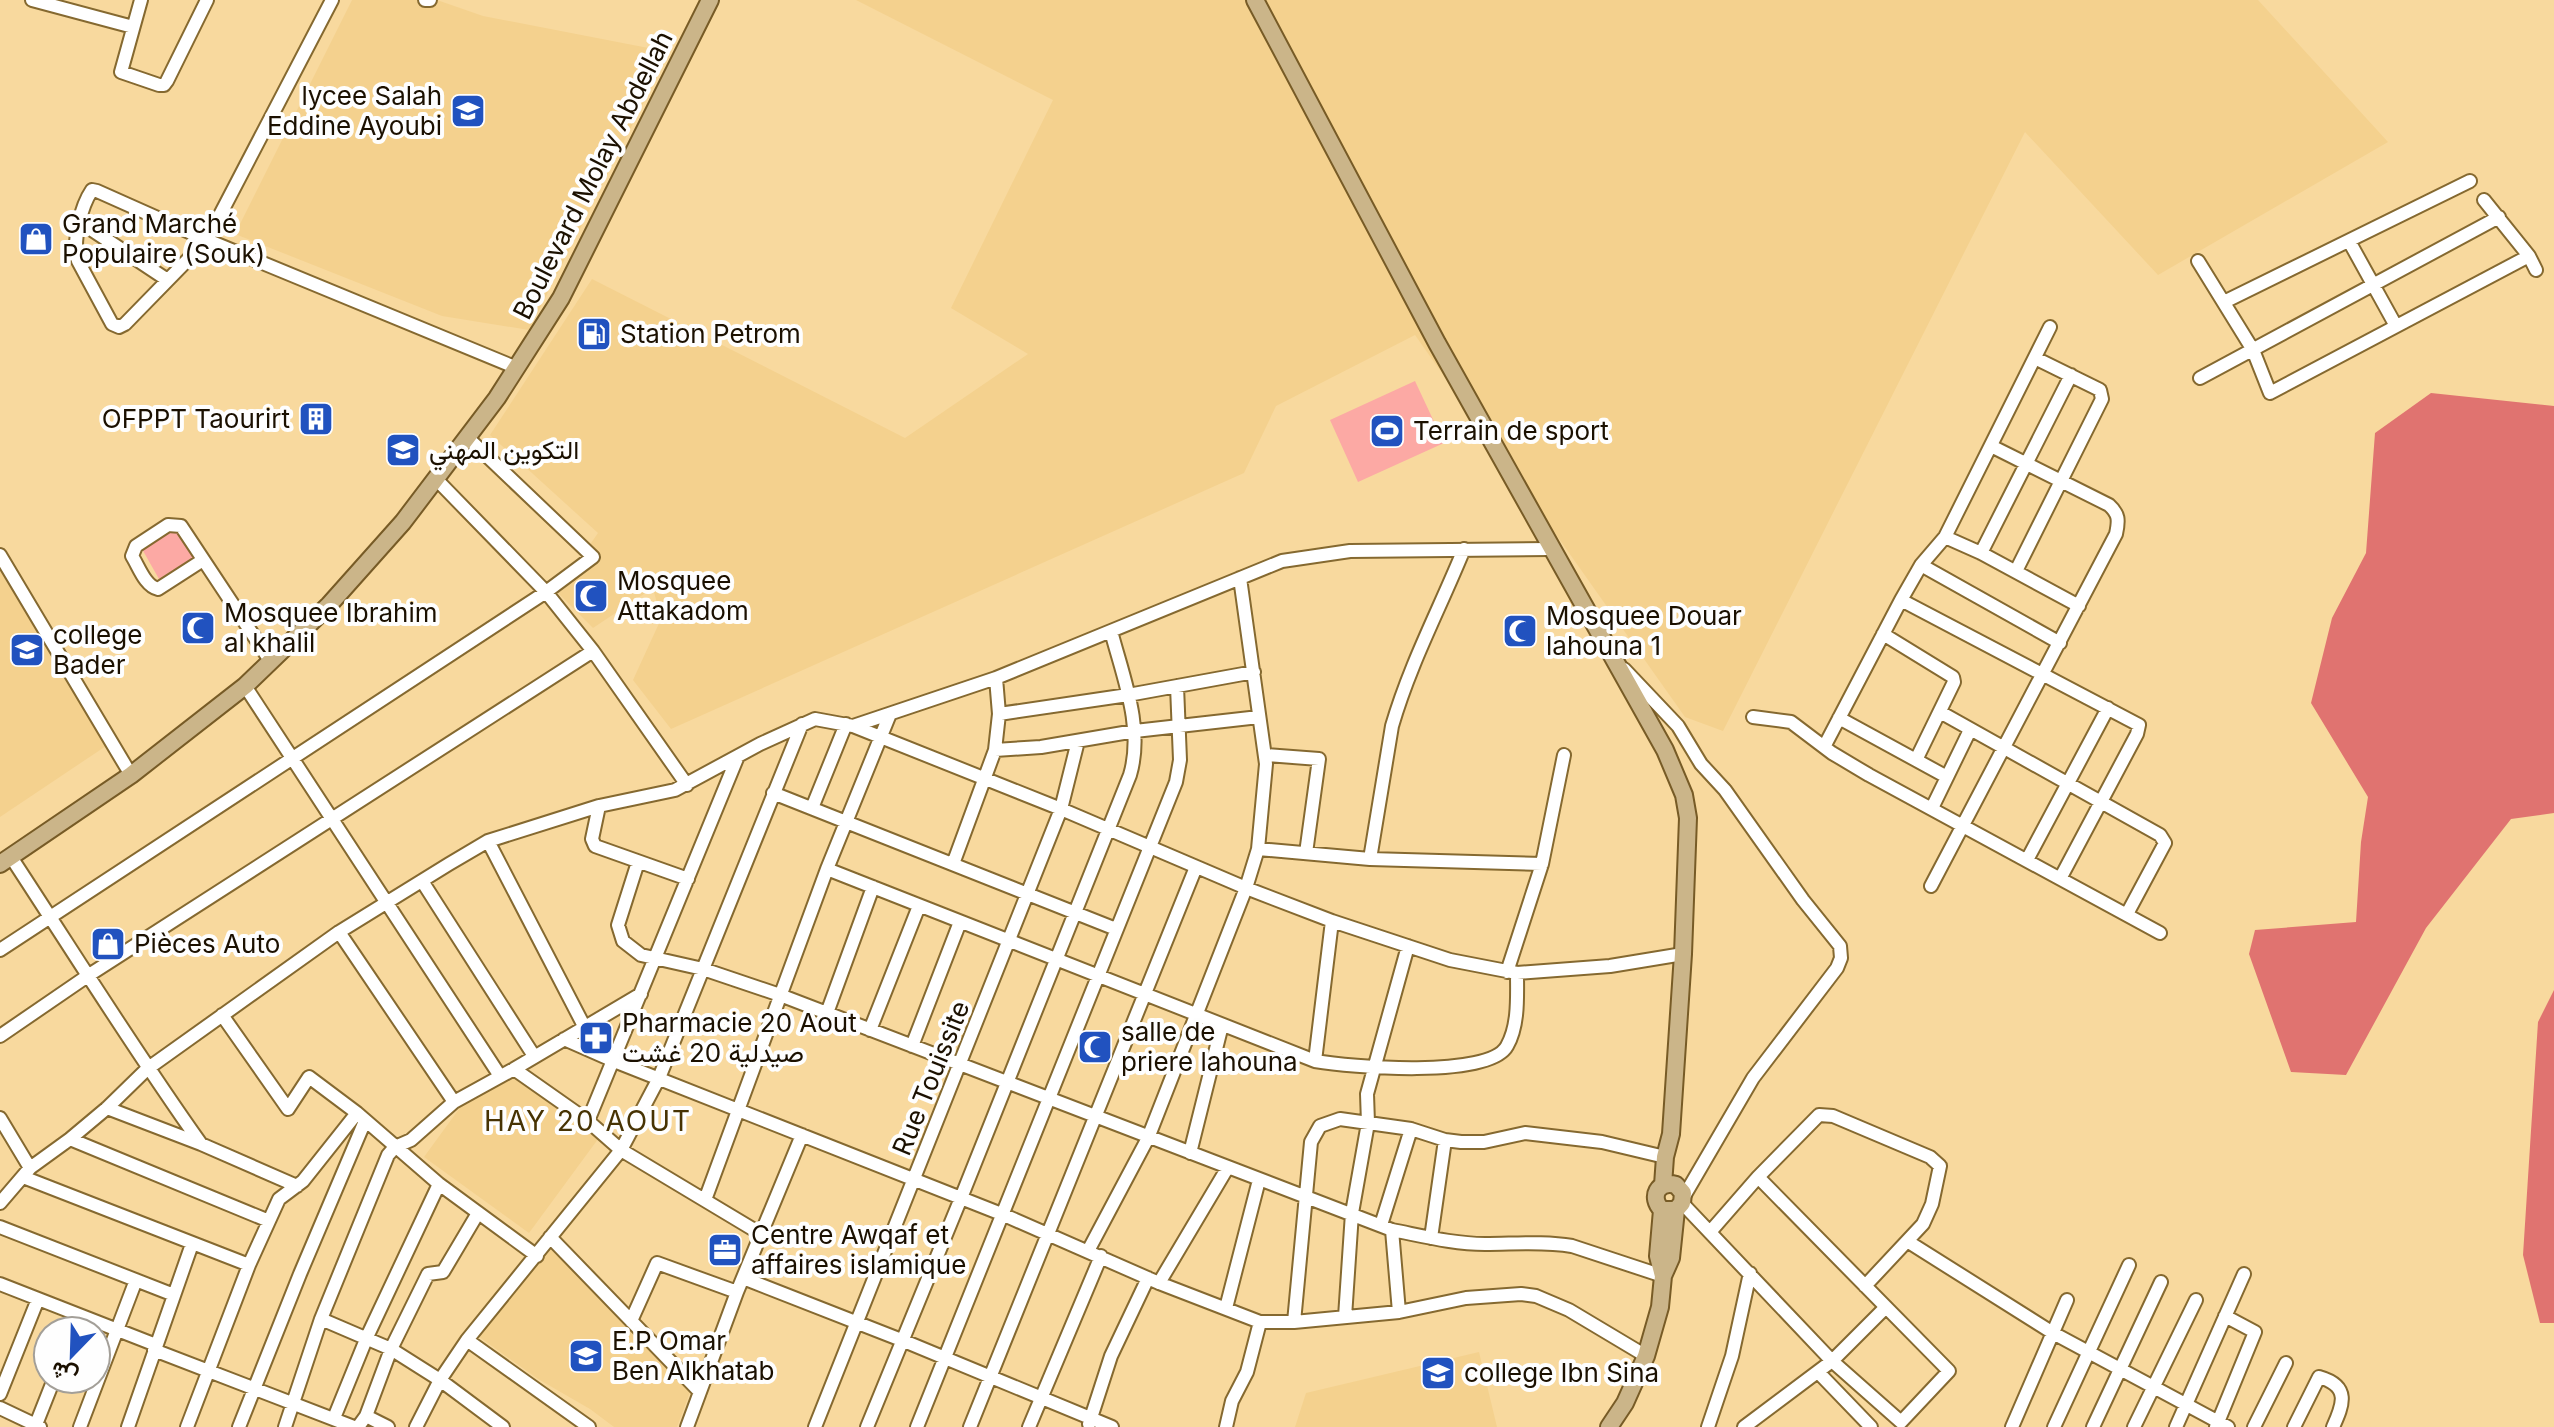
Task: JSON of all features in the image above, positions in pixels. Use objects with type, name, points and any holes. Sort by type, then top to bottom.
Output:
[{"type":"main road","name":"Boulevard Molay Abdellah","points":[[5,861],[131,775],[245,686],[371,559],[437,480],[517,368],[572,280],[710,0]]},
{"type":"main road","points":[[1255,0],[1370,220],[1550,549],[1665,750],[1684,795],[1688,841],[1683,954],[1671,1134],[1665,1157],[1674,1198]]},
{"type":"main road","points":[[1609,1427],[1625,1403],[1646,1356],[1660,1307],[1663,1276],[1658,1256],[1674,1198],[1675,1157],[1671,1134]]},
{"type":"street","points":[[32,0],[133,27]]},
{"type":"street","points":[[84,15],[88,0]]},
{"type":"street","points":[[141,0],[121,72],[164,85],[207,0]]},
{"type":"street","points":[[329,1],[207,240],[125,324],[119,327],[112,324],[76,255],[80,222],[92,190],[207,240],[517,368]]},
{"type":"street","points":[[2224,302],[2470,181]]},
{"type":"street","points":[[2484,200],[2529,256],[2536,270]]},
{"type":"street","points":[[2200,378],[2499,217]]},
{"type":"street","points":[[80,222],[166,279]]},
{"type":"street","points":[[2349,241],[2396,326]]},
{"type":"street","points":[[2198,261],[2253,350],[2270,393],[2529,256]]},
{"type":"street","points":[[1824,747],[1921,565],[1945,537],[2050,327]]},
{"type":"street","points":[[2016,571],[2102,399],[2100,390],[2035,358]]},
{"type":"street","points":[[1981,553],[2071,375]]},
{"type":"street","points":[[0,950],[49,915],[546,592],[593,557],[468,438]]},
{"type":"street","points":[[1931,886],[2060,643],[2119,523],[2117,513],[2109,505],[1991,446]]},
{"type":"street","points":[[437,480],[546,592],[593,651],[687,785]]},
{"type":"street","points":[[203,560],[158,589],[149,585],[132,552],[136,546],[168,525],[181,526],[271,662]]},
{"type":"street","points":[[1945,537],[2079,606]]},
{"type":"street","points":[[1370,859],[1398,705],[1464,549]]},
{"type":"street","points":[[850,725],[996,678],[1282,561],[1350,551],[1550,549]]},
{"type":"street","points":[[0,555],[131,775]]},
{"type":"street","points":[[1921,565],[2060,643]]},
{"type":"street","points":[[1088,1251],[1148,1138],[1246,888],[1258,849],[1266,755],[1240,578]]},
{"type":"street","points":[[1901,600],[2133,721],[2139,728],[2061,877]]},
{"type":"street","points":[[867,1427],[1109,831],[1133,764],[1135,731],[1111,631]]},
{"type":"street","points":[[1883,634],[1953,677],[1954,682],[1916,760]]},
{"type":"street","points":[[0,1036],[89,975],[593,651]]},
{"type":"street","points":[[1608,651],[1678,726],[1701,764],[1725,790],[1803,900],[1840,946],[1839,964],[1753,1078],[1674,1198],[1832,1361],[1901,1422],[1949,1371],[1758,1177]]},
{"type":"street","points":[[999,714],[1254,672]]},
{"type":"street","points":[[953,864],[995,750],[999,714],[996,678]]},
{"type":"street","points":[[245,686],[500,1076]]},
{"type":"street","points":[[917,1427],[1176,782],[1180,760],[1177,686]]},
{"type":"street","points":[[2027,860],[2108,708]]},
{"type":"street","points":[[1940,712],[2160,835],[2165,843],[2127,914]]},
{"type":"street","points":[[705,1200],[827,869],[890,714]]},
{"type":"street","points":[[995,750],[1259,717]]},
{"type":"street","points":[[1753,717],[1791,722],[1869,775],[2160,933]]},
{"type":"street","points":[[1839,718],[1947,777]]},
{"type":"street","points":[[0,1203],[26,1172],[107,1108],[147,1069],[385,902],[488,841],[599,806],[675,790],[815,719],[850,725],[1061,809],[1246,888],[1332,921],[1450,960],[1512,973],[1610,966],[1683,954]]},
{"type":"street","points":[[416,1427],[440,1380],[467,1340],[621,1150],[659,1078],[802,724]]},
{"type":"street","points":[[812,808],[850,725]]},
{"type":"street","points":[[1932,808],[1970,730]]},
{"type":"street","name":"Rue Touissite","points":[[815,1427],[1061,809],[1078,741]]},
{"type":"street","points":[[1266,755],[1319,759],[1306,853]]},
{"type":"street","points":[[827,869],[1315,1061],[1338,1065],[1422,1068],[1476,1063],[1500,1054],[1507,1047],[1512,1034],[1517,1006],[1512,973],[1542,864],[1564,755]]},
{"type":"street","points":[[588,1121],[738,756]]},
{"type":"street","points":[[773,793],[1116,929]]},
{"type":"street","points":[[599,806],[592,839],[595,846],[688,879]]},
{"type":"street","points":[[488,841],[584,1026]]},
{"type":"street","points":[[1258,849],[1370,859],[1542,864]]},
{"type":"street","points":[[5,861],[49,915],[147,1069],[201,1144]]},
{"type":"street","points":[[638,862],[618,925],[623,941],[641,955],[703,969],[780,995],[1387,1228],[1431,1238],[1484,1244],[1572,1246],[1663,1276]]},
{"type":"street","points":[[970,1427],[1196,867]]},
{"type":"street","points":[[422,881],[534,1056]]},
{"type":"street","points":[[827,1013],[873,887]]},
{"type":"street","points":[[870,1030],[919,906]]},
{"type":"street","points":[[1315,1061],[1332,921]]},
{"type":"street","points":[[912,1046],[960,922]]},
{"type":"street","points":[[339,932],[454,1102]]},
{"type":"street","points":[[1345,1317],[1352,1213],[1368,1123],[1367,1094],[1408,946]]},
{"type":"street","points":[[285,1427],[321,1319],[383,1164],[395,1147],[411,1140],[454,1102],[641,994]]},
{"type":"street","points":[[222,1015],[288,1109],[309,1077],[439,1184],[537,1256]]},
{"type":"street","points":[[1190,1153],[1222,1025]]},
{"type":"street","points":[[564,1039],[1004,1215],[1260,1322],[1294,1322],[1399,1312],[1466,1298],[1536,1296],[1589,1320],[1646,1356]]},
{"type":"street","points":[[514,1069],[588,1121],[621,1150],[761,1234]]},
{"type":"street","points":[[107,1108],[297,1186]]},
{"type":"street","points":[[1710,1232],[1819,1115],[1833,1116],[1917,1151],[1940,1166],[1923,1224],[1865,1286]]},
{"type":"street","points":[[187,1427],[249,1265],[279,1199],[308,1175],[361,1117]]},
{"type":"street","points":[[239,1427],[361,1117]]},
{"type":"street","points":[[0,1118],[26,1172],[192,1244],[249,1265]]},
{"type":"street","points":[[1294,1322],[1311,1142],[1320,1126],[1340,1119],[1411,1129],[1445,1140],[1484,1142],[1525,1133],[1602,1142],[1665,1157]]},
{"type":"street","points":[[1399,1312],[1387,1228],[1411,1129]]},
{"type":"street","points":[[687,1427],[737,1292],[802,1135]]},
{"type":"street","points":[[70,1139],[269,1221]]},
{"type":"street","points":[[1431,1238],[1445,1140]]},
{"type":"street","points":[[1090,1423],[1111,1356],[1154,1280],[1228,1167]]},
{"type":"street","points":[[1226,1308],[1259,1180]]},
{"type":"street","points":[[334,1418],[367,1337],[439,1184]]},
{"type":"street","points":[[112,1329],[356,1427],[366,1416],[391,1349],[428,1274],[443,1272],[478,1213]]},
{"type":"street","points":[[0,1227],[174,1295]]},
{"type":"street","points":[[550,1237],[700,1392]]},
{"type":"street","points":[[1907,1241],[2053,1333],[2221,1426],[2255,1332],[2225,1316]]},
{"type":"street","points":[[128,1427],[192,1244]]},
{"type":"street","points":[[1029,1427],[1101,1256]]},
{"type":"street","points":[[631,1321],[657,1263],[737,1292]]},
{"type":"street","points":[[2054,1427],[2129,1265]]},
{"type":"street","points":[[1708,1427],[1732,1356],[1750,1273]]},
{"type":"street","points":[[2176,1427],[2244,1274]]},
{"type":"street","points":[[743,1278],[991,1377],[1090,1423],[1112,1427]]},
{"type":"street","points":[[80,1427],[136,1280]]},
{"type":"street","points":[[2093,1427],[2161,1282]]},
{"type":"street","points":[[0,1284],[78,1315]]},
{"type":"street","points":[[0,1394],[38,1299]]},
{"type":"street","points":[[2012,1427],[2067,1300]]},
{"type":"street","points":[[2134,1427],[2196,1300]]},
{"type":"street","points":[[1744,1427],[1832,1361],[1886,1307]]},
{"type":"street","points":[[321,1319],[391,1349],[440,1380],[503,1427]]},
{"type":"street","points":[[1226,1427],[1232,1401],[1247,1372],[1260,1322]]},
{"type":"street","points":[[467,1340],[589,1427]]},
{"type":"street","points":[[2254,1427],[2286,1363]]},
{"type":"street","points":[[1818,1372],[1871,1427]]},
{"type":"street","points":[[2294,1427],[2319,1377],[2338,1388],[2343,1398],[2333,1427]]},
{"type":"street","points":[[0,1408],[37,1426],[48,1395]]},
{"type":"street","points":[[366,1416],[388,1427]]},
{"type":"shaded area","name":"lycee Salah Eddine Ayoubi","points":[[352,0],[437,0],[483,16],[669,52],[529,330],[442,316],[235,234]]},
{"type":"shaded area","points":[[856,0],[2258,0],[2388,142],[2158,275],[2025,132],[1723,731],[1685,717],[1415,335],[1276,406],[1244,473],[671,729],[633,680],[661,619],[653,588],[593,628],[557,592],[598,533],[490,435],[592,279],[905,438],[1028,354],[951,308],[1053,100]]},
{"type":"shaded area","name":"Terrain de sport","points":[[1415,381],[1444,443],[1358,482],[1330,420]]},
{"type":"shaded area","points":[[2431,393],[2554,406],[2554,813],[2511,819],[2426,928],[2346,1075],[2291,1072],[2249,954],[2255,930],[2356,922],[2361,842],[2368,797],[2311,703],[2332,618],[2366,553],[2375,433]]},
{"type":"shaded area","points":[[176,528],[194,557],[159,579],[142,549]]},
{"type":"shaded area","name":"college Bader","points":[[0,557],[109,744],[0,817]]},
{"type":"shaded area","points":[[2554,990],[2554,1323],[2540,1323],[2523,1255],[2538,1022]]},
{"type":"shaded area","points":[[520,1076],[601,1135],[529,1233],[424,1157],[467,1098]]},
{"type":"shaded area","name":"E.P Omar Ben Alkhatab","points":[[554,1246],[693,1384],[677,1427],[614,1427],[475,1334],[495,1303]]},
{"type":"shaded area","name":"college Ibn Sina","points":[[1479,1352],[1497,1427],[1295,1427],[1306,1393]]},
{"type":"place","name":"lycee Salah Eddine Ayoubi","points":[[468,111]]},
{"type":"place","name":"Grand Marché Populaire (Souk)","points":[[36,239]]},
{"type":"place","name":"Station Petrom","points":[[594,334]]},
{"type":"place","name":"OFPPT Taourirt","points":[[316,419]]},
{"type":"place","name":"Terrain de sport","points":[[1387,431]]},
{"type":"place","name":"التكوين المهني","points":[[403,450]]},
{"type":"place","name":"Mosquee Attakadom","points":[[591,596]]},
{"type":"place","name":"Mosquee Ibrahim al khalil","points":[[198,628]]},
{"type":"place","name":"Mosquee Douar lahouna 1","points":[[1520,631]]},
{"type":"place","name":"college Bader","points":[[27,650]]},
{"type":"place","name":"Pièces Auto","points":[[108,944]]},
{"type":"place","name":"Pharmacie 20 Aout صيدلية 20 غشت","points":[[596,1038]]},
{"type":"place","name":"salle de priere lahouna","points":[[1095,1047]]},
{"type":"place","name":"Centre Awqaf et affaires islamique","points":[[725,1250]]},
{"type":"place","name":"E.P Omar Ben Alkhatab","points":[[586,1356]]},
{"type":"place","name":"college Ibn Sina","points":[[1438,1373]]},
{"type":"district","name":"HAY 20 AOUT","points":[[588,1121]]}]
